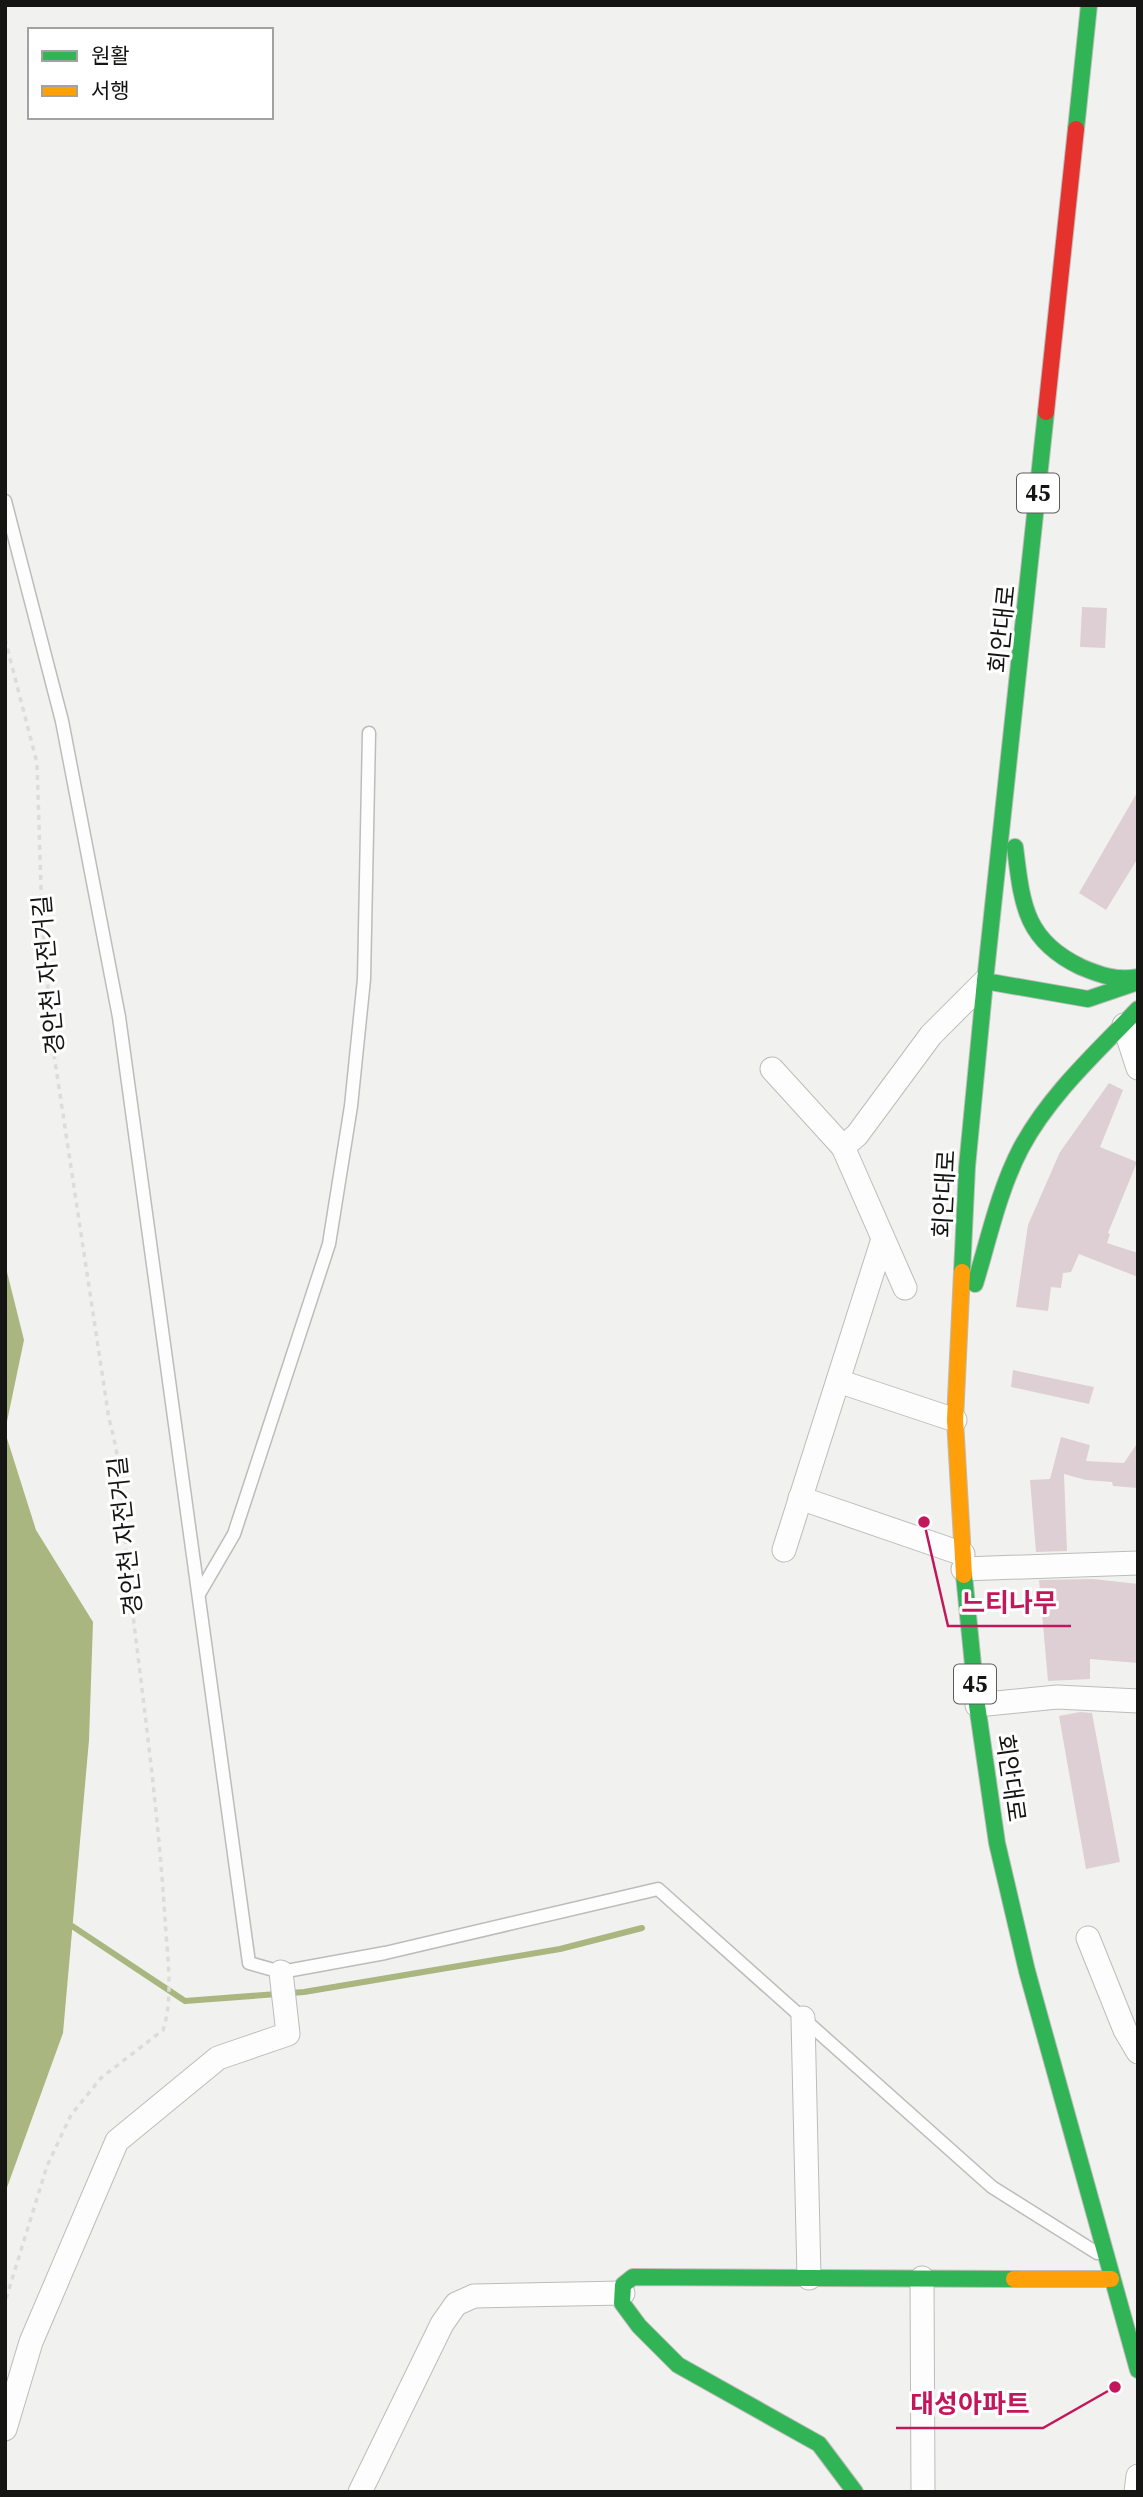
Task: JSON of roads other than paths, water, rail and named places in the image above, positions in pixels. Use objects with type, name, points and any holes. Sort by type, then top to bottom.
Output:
[{"type":"main road","name":"회안대로","points":[[1089,5],[967,1167],[955,1420],[963,1561],[977,1705],[998,1843],[1027,1970],[1111,2279],[1130,2324],[1138,2370]]},
{"type":"main road","points":[[1007,789],[1024,909],[1043,946],[1077,966],[1117,981],[1138,980]]},
{"type":"main road","points":[[985,981],[1088,999],[1138,980]]},
{"type":"main road","points":[[959,1331],[1012,1168],[1043,1115],[1131,1017]]},
{"type":"main road","points":[[855,2492],[819,2444],[678,2365],[639,2326],[622,2303],[623,2285],[633,2277],[1111,2279]]},
{"type":"street","points":[[843,1147],[857,1135],[931,1035],[985,981]]},
{"type":"street","points":[[1131,1017],[1138,1068]]},
{"type":"street","points":[[772,1069],[843,1147],[905,1288]]},
{"type":"street","points":[[784,1549],[883,1239]]},
{"type":"street","points":[[838,1381],[955,1420]]},
{"type":"street","points":[[800,1499],[963,1561],[1138,1563]]},
{"type":"street","points":[[977,1705],[1057,1697],[1138,1701]]},
{"type":"street","points":[[1088,1938],[1125,2030],[1138,2052]]},
{"type":"street","points":[[5,2429],[31,2342],[117,2141],[218,2058],[288,2034],[281,1976]]},
{"type":"street","points":[[803,2018],[809,2278]]},
{"type":"street","points":[[922,2278],[923,2492]]},
{"type":"street","points":[[360,2492],[442,2324],[456,2304],[474,2296],[623,2293]]},
{"type":"street","points":[[1136,2492],[1138,2476]]},
{"type":"lane","points":[[5,501],[62,721],[119,1017],[249,1963],[281,1976],[657,1889],[992,2187],[1106,2259]]},
{"type":"lane","points":[[198,1595],[234,1534],[329,1244],[351,1106],[364,979],[369,733]]},
{"type":"waterway","points":[[66,1922],[185,2001],[304,1992],[560,1949],[642,1928]]},
{"type":"place","name":"느티나무","points":[[924,1522]]},
{"type":"place","name":"대성아파트","points":[[1115,2387]]}]
